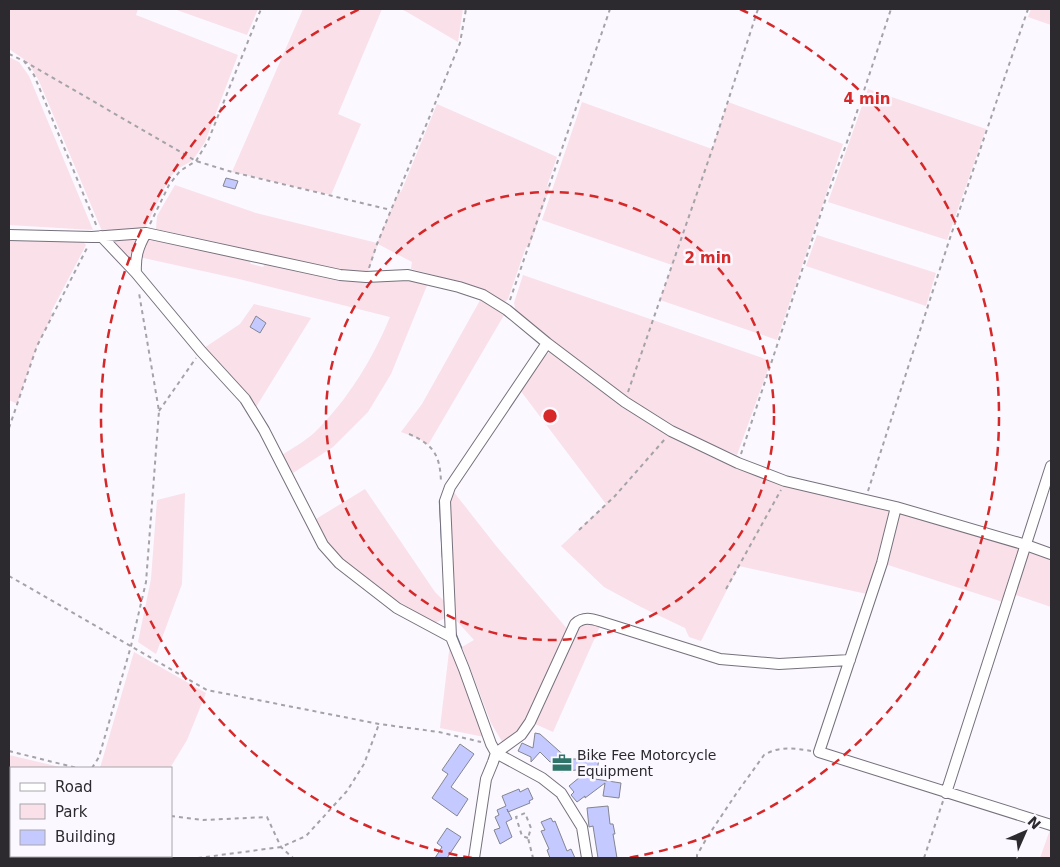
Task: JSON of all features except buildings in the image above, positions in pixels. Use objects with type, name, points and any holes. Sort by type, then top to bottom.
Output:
[{"type":"street","points":[[136,273],[135,260],[137,252],[146,233]]},
{"type":"street","points":[[9,235],[96,236],[146,233],[340,275],[366,277],[408,275],[459,287],[483,295],[507,310],[625,402],[671,430],[738,463],[785,481],[896,507],[1051,554]]},
{"type":"street","points":[[96,236],[136,273],[201,351],[245,399],[264,430],[323,545],[339,564],[397,608],[451,637]]},
{"type":"street","points":[[547,343],[450,487],[445,501],[451,637],[496,754],[542,778],[561,793],[582,827],[587,858]]},
{"type":"street","points":[[946,793],[1051,466]]},
{"type":"street","points":[[896,507],[882,563],[819,752],[946,793],[1051,824]]},
{"type":"street","points":[[474,858],[486,779],[496,754],[521,735],[530,722],[575,624],[579,620],[586,618],[720,659],[779,664],[850,660]]},
{"type":"path","points":[[146,233],[169,185],[180,172],[196,161],[208,141],[261,9]]},
{"type":"path","points":[[366,277],[377,244],[460,43],[466,9]]},
{"type":"path","points":[[507,310],[610,9]]},
{"type":"path","points":[[625,402],[758,9]]},
{"type":"path","points":[[738,463],[825,200],[846,145],[891,9]]},
{"type":"path","points":[[865,500],[949,241],[1028,9]]},
{"type":"path","points":[[9,54],[196,161],[232,172],[391,210]]},
{"type":"path","points":[[9,428],[37,346],[96,236],[34,75],[24,61]]},
{"type":"path","points":[[93,767],[99,757],[131,646],[146,582],[159,411],[139,291]]},
{"type":"path","points":[[159,411],[201,351]]},
{"type":"path","points":[[409,434],[420,438],[428,444],[438,458],[442,494],[445,501]]},
{"type":"path","points":[[579,530],[614,497],[668,434]]},
{"type":"path","points":[[726,589],[783,485]]},
{"type":"path","points":[[9,576],[207,690],[379,724],[439,732],[491,744]]},
{"type":"path","points":[[198,858],[281,847],[306,836],[347,791],[364,764],[379,724]]},
{"type":"path","points":[[698,858],[697,855],[708,836],[764,755],[773,750],[789,748],[819,752]]},
{"type":"path","points":[[9,751],[73,767]]},
{"type":"path","points":[[924,858],[946,793]]},
{"type":"path","points":[[528,838],[522,836],[516,818],[525,813],[531,828],[528,838],[533,858]]},
{"type":"path","points":[[172,816],[203,820],[267,817],[281,847],[293,858]]},
{"type":"green space","points":[[9,9],[138,9],[136,15],[238,55],[205,142],[195,157],[177,169],[169,179],[144,230],[102,231],[39,81],[28,62],[9,49]]},
{"type":"green space","points":[[174,9],[258,9],[247,35]]},
{"type":"green space","points":[[303,9],[382,9],[338,114],[361,124],[331,195],[232,172]]},
{"type":"green space","points":[[401,9],[463,9],[458,42],[407,12]]},
{"type":"green space","points":[[1031,9],[1051,9],[1051,25],[1028,17]]},
{"type":"green space","points":[[9,57],[19,62],[29,76],[93,230],[9,225]]},
{"type":"green space","points":[[868,89],[986,129],[947,240],[828,202]]},
{"type":"green space","points":[[582,102],[712,149],[728,102],[843,144],[777,340],[660,300],[672,265],[542,220]]},
{"type":"green space","points":[[437,104],[557,157],[547,186],[550,187],[529,248],[526,247],[508,299],[504,303],[481,291],[411,269],[412,262],[378,244],[366,277],[244,255],[245,249],[156,229],[157,216],[175,185],[256,213],[377,243],[399,191],[401,192]]},
{"type":"green space","points":[[9,235],[82,240],[86,245],[51,312],[53,314],[37,346],[17,404],[9,400]]},
{"type":"green space","points":[[817,235],[936,273],[926,306],[806,266]]},
{"type":"green space","points":[[138,237],[130,264],[107,239]]},
{"type":"green space","points":[[148,237],[248,258],[251,264],[263,267],[266,262],[323,276],[361,282],[403,279],[428,283],[391,374],[368,412],[333,447],[293,473],[282,455],[314,433],[348,393],[376,348],[390,317],[239,279],[139,257]]},
{"type":"green space","points":[[523,275],[771,361],[737,455],[693,437],[622,394],[516,313],[514,303]]},
{"type":"green space","points":[[483,295],[507,310],[428,445],[420,439],[401,432],[422,404]]},
{"type":"green space","points":[[254,304],[311,318],[256,407],[204,348],[240,324]]},
{"type":"green space","points":[[551,351],[610,395],[750,472],[890,510],[867,594],[739,566],[701,641],[689,637],[685,628],[604,587],[561,546],[606,504],[520,390],[542,358]]},
{"type":"green space","points":[[365,489],[435,592],[445,602],[445,618],[435,623],[364,579],[328,543],[316,519]]},
{"type":"green space","points":[[453,491],[497,547],[569,631],[529,720],[517,734],[503,743],[491,723],[462,647],[474,640],[456,620],[448,504]]},
{"type":"green space","points":[[185,493],[182,584],[156,654],[138,642],[151,579],[157,500]]},
{"type":"green space","points":[[900,513],[1020,548],[1003,602],[885,564]]},
{"type":"green space","points":[[1028,551],[1051,559],[1051,607],[1013,594]]},
{"type":"green space","points":[[585,621],[601,624],[553,732],[533,723],[580,626]]},
{"type":"green space","points":[[450,643],[484,737],[440,728]]},
{"type":"green space","points":[[134,652],[206,693],[187,740],[171,767],[100,767]]},
{"type":"green space","points":[[9,755],[60,767],[10,767],[9,816]]},
{"type":"green space","points":[[1051,827],[1051,858],[1040,858]]},
{"type":"waterway","points":[[440,501],[443,557]]},
{"type":"waterway","points":[[455,633],[461,648]]},
{"type":"place","name":"Bike Fee Motorcycle Equipment","points":[[562,763]]}]
